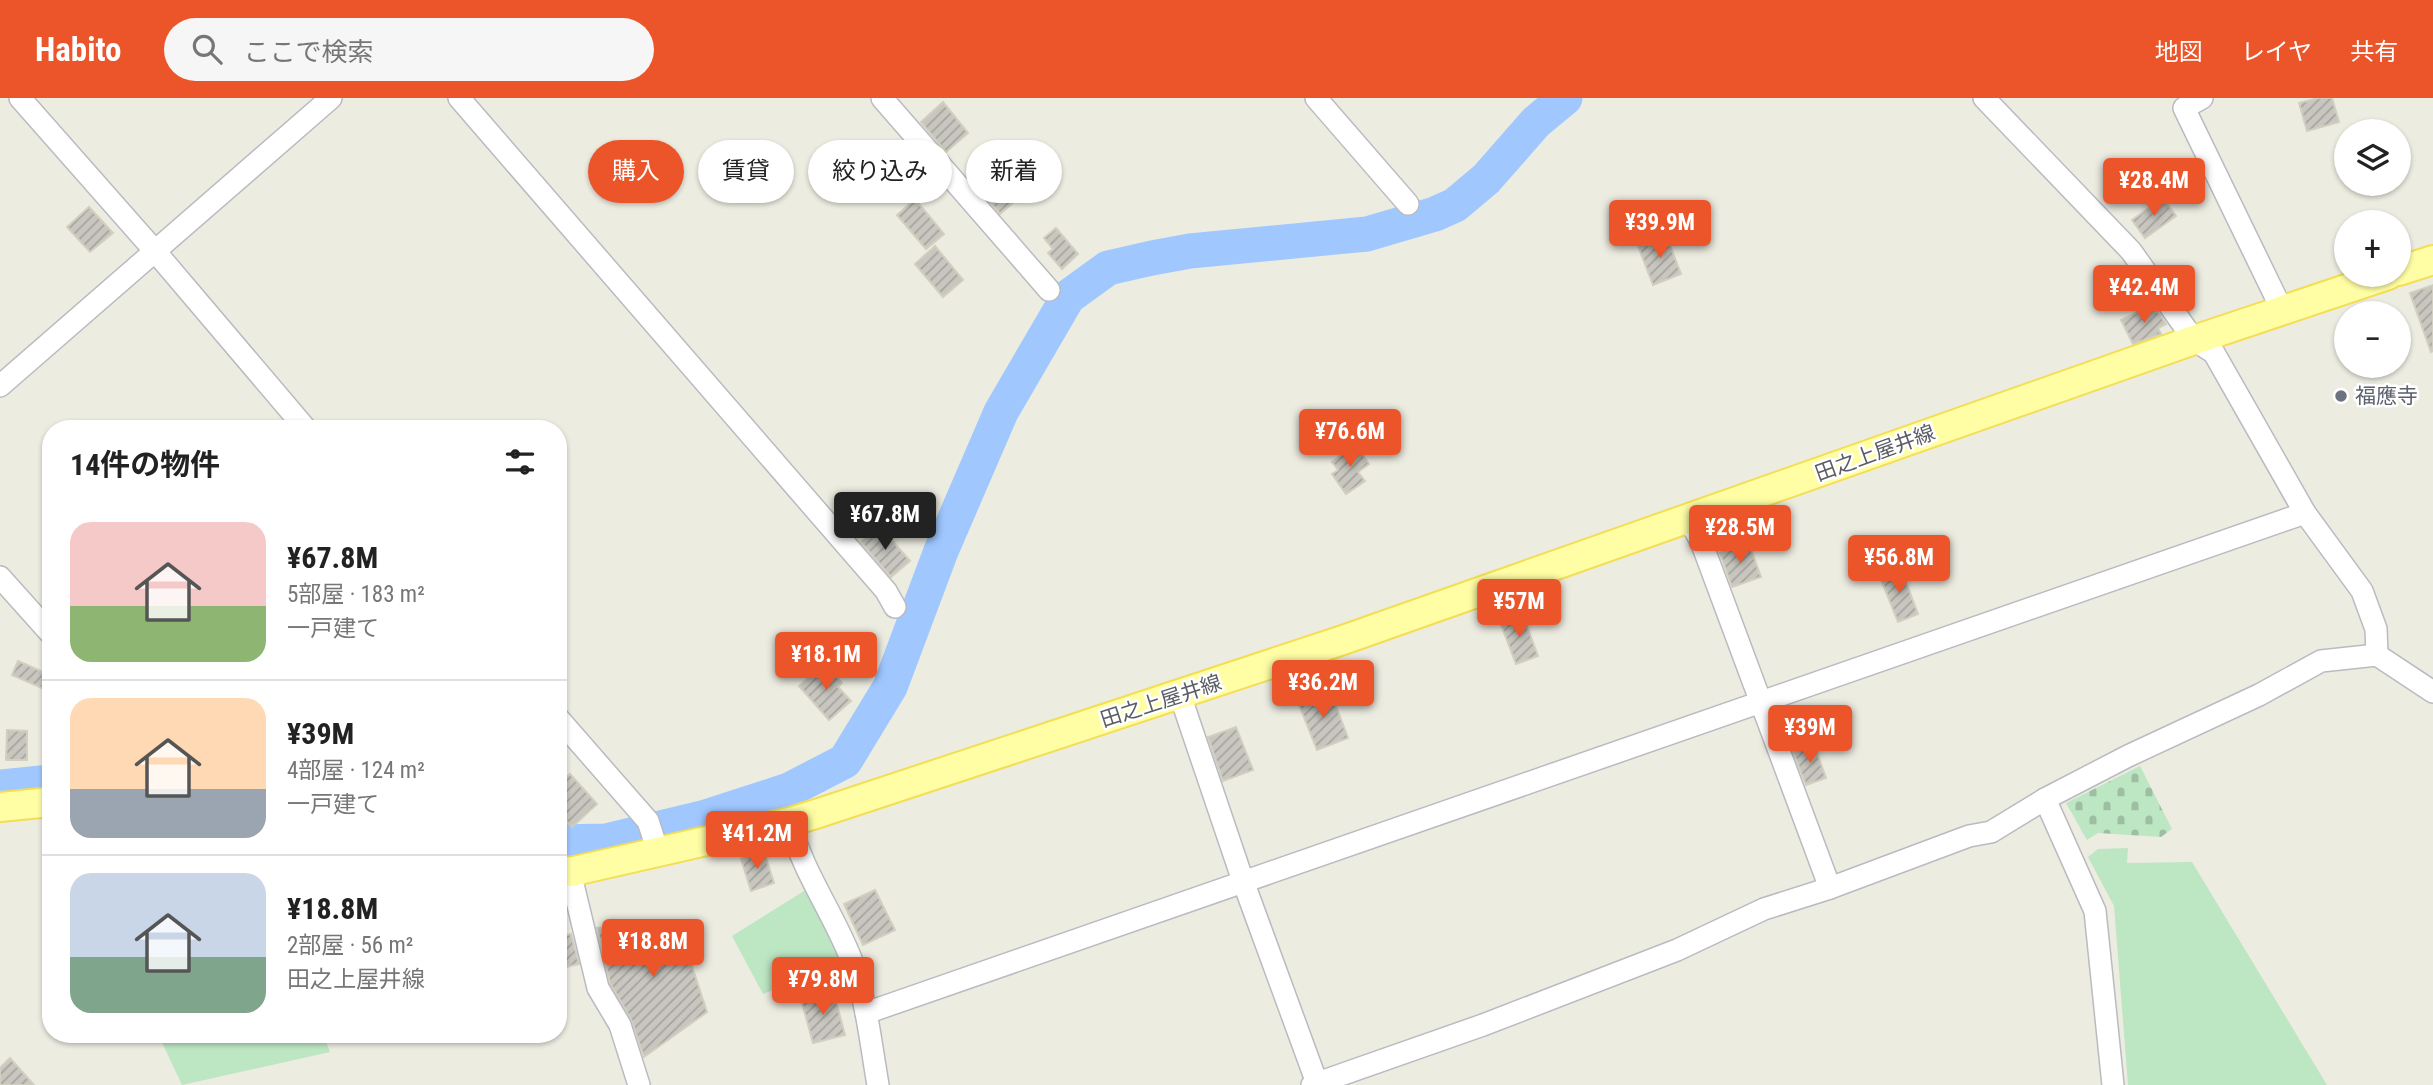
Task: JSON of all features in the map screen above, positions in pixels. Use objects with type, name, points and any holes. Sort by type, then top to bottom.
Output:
[{"type":"main road","points":[[2411,267],[2433,260]]},
{"type":"main road","name":"田之上屋井線","points":[[567,869],[790,822],[1180,695],[1478,594],[1580,555],[2351,287]]},
{"type":"main road","points":[[0,807],[42,803]]},
{"type":"street","points":[[20,98],[298,420]]},
{"type":"street","points":[[0,386],[331,98]]},
{"type":"street","points":[[459,98],[886,591],[895,607]]},
{"type":"street","points":[[882,98],[1049,290]]},
{"type":"street","points":[[1316,98],[1408,204]]},
{"type":"street","points":[[1984,98],[2131,251],[2194,340],[2214,353],[2305,513],[2362,591],[2376,629],[2377,655]]},
{"type":"street","points":[[2202,98],[2184,108],[2281,310]]},
{"type":"street","points":[[866,1013],[2305,513]]},
{"type":"street","points":[[1689,519],[1702,544],[1830,888]]},
{"type":"street","points":[[0,577],[42,624]]},
{"type":"street","points":[[1180,695],[1315,1084],[1496,1020],[1677,950],[1764,909],[1830,888],[1969,836],[1991,832],[2045,799],[2128,756],[2259,695],[2321,661],[2377,655],[2433,692]]},
{"type":"street","points":[[567,728],[648,821],[658,852]]},
{"type":"street","points":[[2045,799],[2095,911],[2113,1085]]},
{"type":"street","points":[[790,822],[795,845],[813,877],[853,964],[866,1013],[878,1085]]},
{"type":"street","points":[[567,880],[598,988],[620,1025],[639,1085]]},
{"type":"green space","points":[[2140,766],[2172,829],[2161,837],[2098,833],[2087,840],[2066,803]]},
{"type":"green space","points":[[2128,848],[2127,863],[2192,862],[2327,1085],[2128,1085],[2114,906],[2088,857],[2098,849]]},
{"type":"green space","points":[[812,886],[846,961],[763,994],[732,936]]},
{"type":"green space","points":[[162,1043],[326,1043],[330,1052],[182,1085]]},
{"type":"building","points":[[2332,98],[2338,119],[2334,119],[2334,123],[2307,131],[2299,103]]},
{"type":"building","points":[[943,102],[968,133],[952,147],[952,140],[936,140],[921,122]]},
{"type":"building","points":[[2163,198],[2176,216],[2145,238],[2132,220]]},
{"type":"building","points":[[910,203],[918,203],[944,234],[926,249],[897,215]]},
{"type":"building","points":[[991,203],[1013,203],[1000,214]]},
{"type":"building","points":[[89,207],[113,233],[90,252],[67,227]]},
{"type":"building","points":[[1056,228],[1078,254],[1062,269],[1048,253],[1053,249],[1044,238]]},
{"type":"building","points":[[1666,235],[1681,274],[1653,285],[1638,246]]},
{"type":"building","points":[[935,246],[963,280],[943,297],[915,264]]},
{"type":"building","points":[[2433,285],[2433,351],[2431,352],[2410,293]]},
{"type":"building","points":[[2153,305],[2166,324],[2158,328],[2161,334],[2133,344],[2121,320]]},
{"type":"building","points":[[1356,445],[1369,464],[1358,472],[1365,481],[1346,494],[1332,474],[1338,470],[1332,462]]},
{"type":"building","points":[[879,526],[910,561],[891,577],[861,542]]},
{"type":"building","points":[[1749,544],[1761,577],[1732,587],[1720,553]]},
{"type":"building","points":[[1901,569],[1918,614],[1898,622],[1880,577]]},
{"type":"building","points":[[1522,613],[1538,656],[1516,664],[1500,622]]},
{"type":"building","points":[[18,661],[42,672],[42,688],[12,675]]},
{"type":"building","points":[[825,663],[842,683],[838,687],[851,701],[829,720],[799,686]]},
{"type":"building","points":[[1330,690],[1348,738],[1317,750],[1298,702]]},
{"type":"building","points":[[1236,727],[1253,770],[1223,781],[1208,737]]},
{"type":"building","points":[[7,730],[27,731],[27,760],[6,760]]},
{"type":"building","points":[[1814,745],[1826,778],[1806,785],[1793,752]]},
{"type":"building","points":[[570,774],[597,804],[572,827],[567,822],[567,777]]},
{"type":"building","points":[[764,852],[774,883],[751,891],[741,859]]},
{"type":"building","points":[[875,890],[895,930],[863,945],[844,904]]},
{"type":"building","points":[[677,920],[707,1012],[644,1057],[631,1019],[610,983],[597,928]]},
{"type":"building","points":[[571,934],[579,964],[567,967],[567,935]]},
{"type":"building","points":[[833,990],[845,1035],[813,1043],[801,999]]},
{"type":"building","points":[[10,1058],[34,1085],[0,1085],[0,1068]]},
{"type":"waterway","points":[[567,842],[606,841],[706,817],[789,790],[845,761],[890,687],[941,551],[1001,412],[1068,297],[1108,268],[1152,258],[1190,251],[1367,234],[1435,214],[1455,205],[1486,179],[1536,122],[1565,98]]},
{"type":"waterway","points":[[0,787],[42,783]]},
{"type":"place","name":"福應寺","points":[[2341,396]]}]
